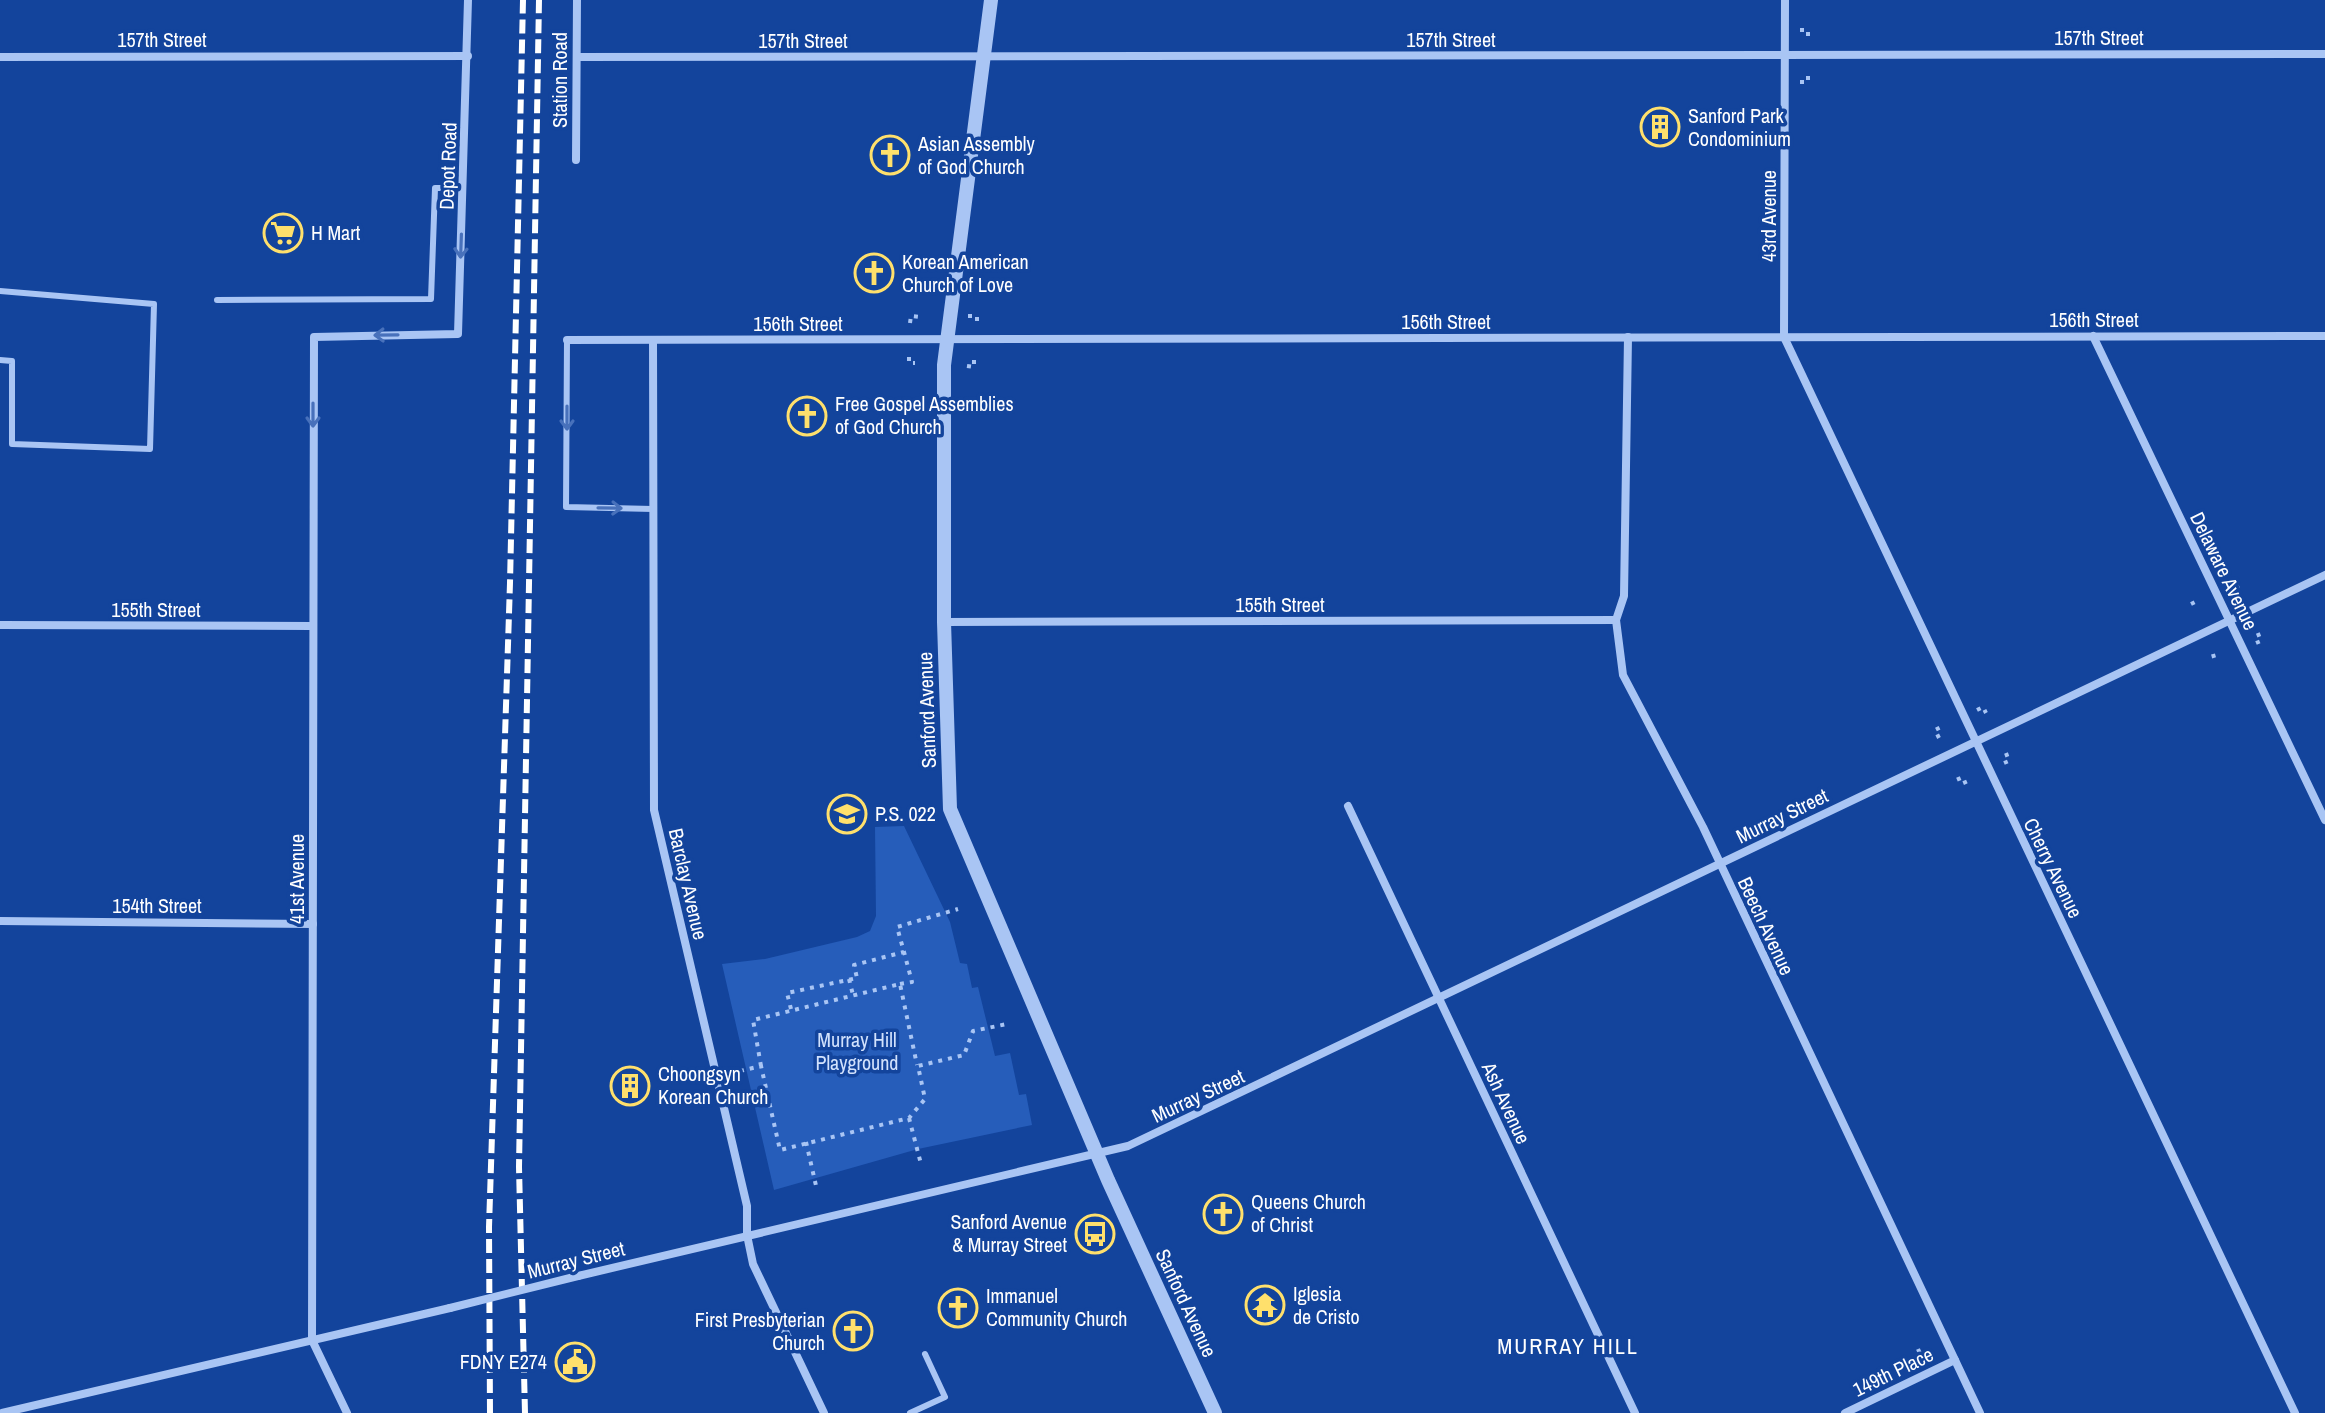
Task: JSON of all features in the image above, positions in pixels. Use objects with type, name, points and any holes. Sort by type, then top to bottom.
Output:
[{"type":"street","name":"Depot Road","points":[[314,337],[458,334],[468,0]]},
{"type":"street","name":"Station Road","points":[[576,160],[577,0]]},
{"type":"street","name":"Sanford Avenue","points":[[991,0],[944,365],[944,622],[950,809],[1210,1411]]},
{"type":"street","name":"43rd Avenue","points":[[1784,337],[1785,0]]},
{"type":"street","name":"157th Street","points":[[577,57],[2325,54]]},
{"type":"street","name":"157th Street","points":[[0,57],[468,56]]},
{"type":"street","name":"Delaware Avenue","points":[[2093,336],[2325,820]]},
{"type":"street","name":"156th Street","points":[[567,340],[2325,336]]},
{"type":"street","name":"41st Avenue","points":[[314,337],[312,1340],[347,1413]]},
{"type":"street","name":"Beech Avenue","points":[[1628,337],[1624,596],[1616,620],[1623,675],[1703,827],[1980,1413]]},
{"type":"street","name":"Cherry Avenue","points":[[1784,337],[2295,1413]]},
{"type":"street","name":"Barclay Avenue","points":[[653,340],[654,810],[747,1206],[747,1235],[753,1264],[824,1413]]},
{"type":"street","name":"Murray Street","points":[[2,1413],[1128,1146],[2325,575]]},
{"type":"street","name":"155th Street","points":[[944,622],[1616,620]]},
{"type":"street","name":"155th Street","points":[[0,625],[312,626]]},
{"type":"street","name":"Ash Avenue","points":[[1348,806],[1635,1413]]},
{"type":"street","name":"154th Street","points":[[0,921],[313,924]]},
{"type":"street","name":"149th Place","points":[[1845,1413],[1955,1360]]},
{"type":"lane","points":[[217,300],[431,299],[435,188],[463,188]]},
{"type":"lane","points":[[0,291],[154,304],[150,449],[12,444],[12,361],[0,360]]},
{"type":"lane","points":[[567,340],[566,507],[653,509]]},
{"type":"lane","points":[[910,1413],[945,1397],[925,1354]]},
{"type":"path","points":[[1800,30],[1808,30],[1808,38]]},
{"type":"path","points":[[1800,82],[1808,82],[1808,74]]},
{"type":"path","points":[[910,323],[911,316],[920,317]]},
{"type":"path","points":[[968,316],[977,316],[977,327]]},
{"type":"path","points":[[909,357],[909,363],[915,363]]},
{"type":"path","points":[[967,366],[974,367],[974,360]]},
{"type":"path","points":[[2236,584],[2240,592]]},
{"type":"path","points":[[2257,631],[2261,641]]},
{"type":"path","points":[[2213,654],[2215,661]]},
{"type":"path","points":[[1983,707],[1986,713]]},
{"type":"path","points":[[1939,738],[1935,730],[1943,726]]},
{"type":"path","points":[[2006,753],[2009,761]]},
{"type":"path","points":[[1958,777],[1961,784],[1968,781]]},
{"type":"path","points":[[900,984],[925,1099],[909,1118],[780,1150],[753,1020],[791,1009],[900,984],[912,982],[897,927],[958,909]]},
{"type":"path","points":[[791,1009],[787,993],[857,978],[854,965],[904,952]]},
{"type":"path","points":[[849,979],[853,995]]},
{"type":"path","points":[[918,1066],[964,1055],[973,1031],[1007,1024]]},
{"type":"path","points":[[740,1071],[761,1066]]},
{"type":"path","points":[[909,1118],[921,1164]]},
{"type":"path","points":[[806,1142],[817,1190]]},
{"type":"path","points":[[1918,1349],[1922,1358]]},
{"type":"green space","name":"Murray Hill Playground","points":[[904,826],[950,922],[960,963],[967,964],[972,988],[978,987],[995,1056],[1010,1053],[1019,1095],[1026,1094],[1032,1125],[918,1149],[774,1190],[722,964],[765,959],[857,937],[870,931],[876,916],[875,827]]},
{"type":"railway","points":[[490,1413],[489,1227],[510,583],[523,0]]},
{"type":"railway","points":[[525,1413],[519,1167],[539,0]]},
{"type":"place","name":"Sanford Park Condominium","points":[[1660,127]]},
{"type":"place","name":"Asian Assembly of God Church","points":[[890,155]]},
{"type":"place","name":"H Mart","points":[[283,233]]},
{"type":"place","name":"Korean American Church of Love","points":[[874,273]]},
{"type":"place","name":"Free Gospel Assemblies of God Church","points":[[807,416]]},
{"type":"place","name":"P.S. 022","points":[[847,814]]},
{"type":"place","name":"Choongsyn Korean Church","points":[[630,1086]]},
{"type":"place","name":"Queens Church of Christ","points":[[1223,1214]]},
{"type":"place","name":"Sanford Avenue & Murray Street","points":[[1095,1234]]},
{"type":"place","name":"Iglesia de Cristo","points":[[1265,1305]]},
{"type":"place","name":"Immanuel Community Church","points":[[958,1308]]},
{"type":"place","name":"First Presbyterian Church","points":[[853,1331]]},
{"type":"place","name":"FDNY E274","points":[[575,1362]]},
{"type":"district","name":"MURRAY HILL","points":[[1568,1346]]}]
